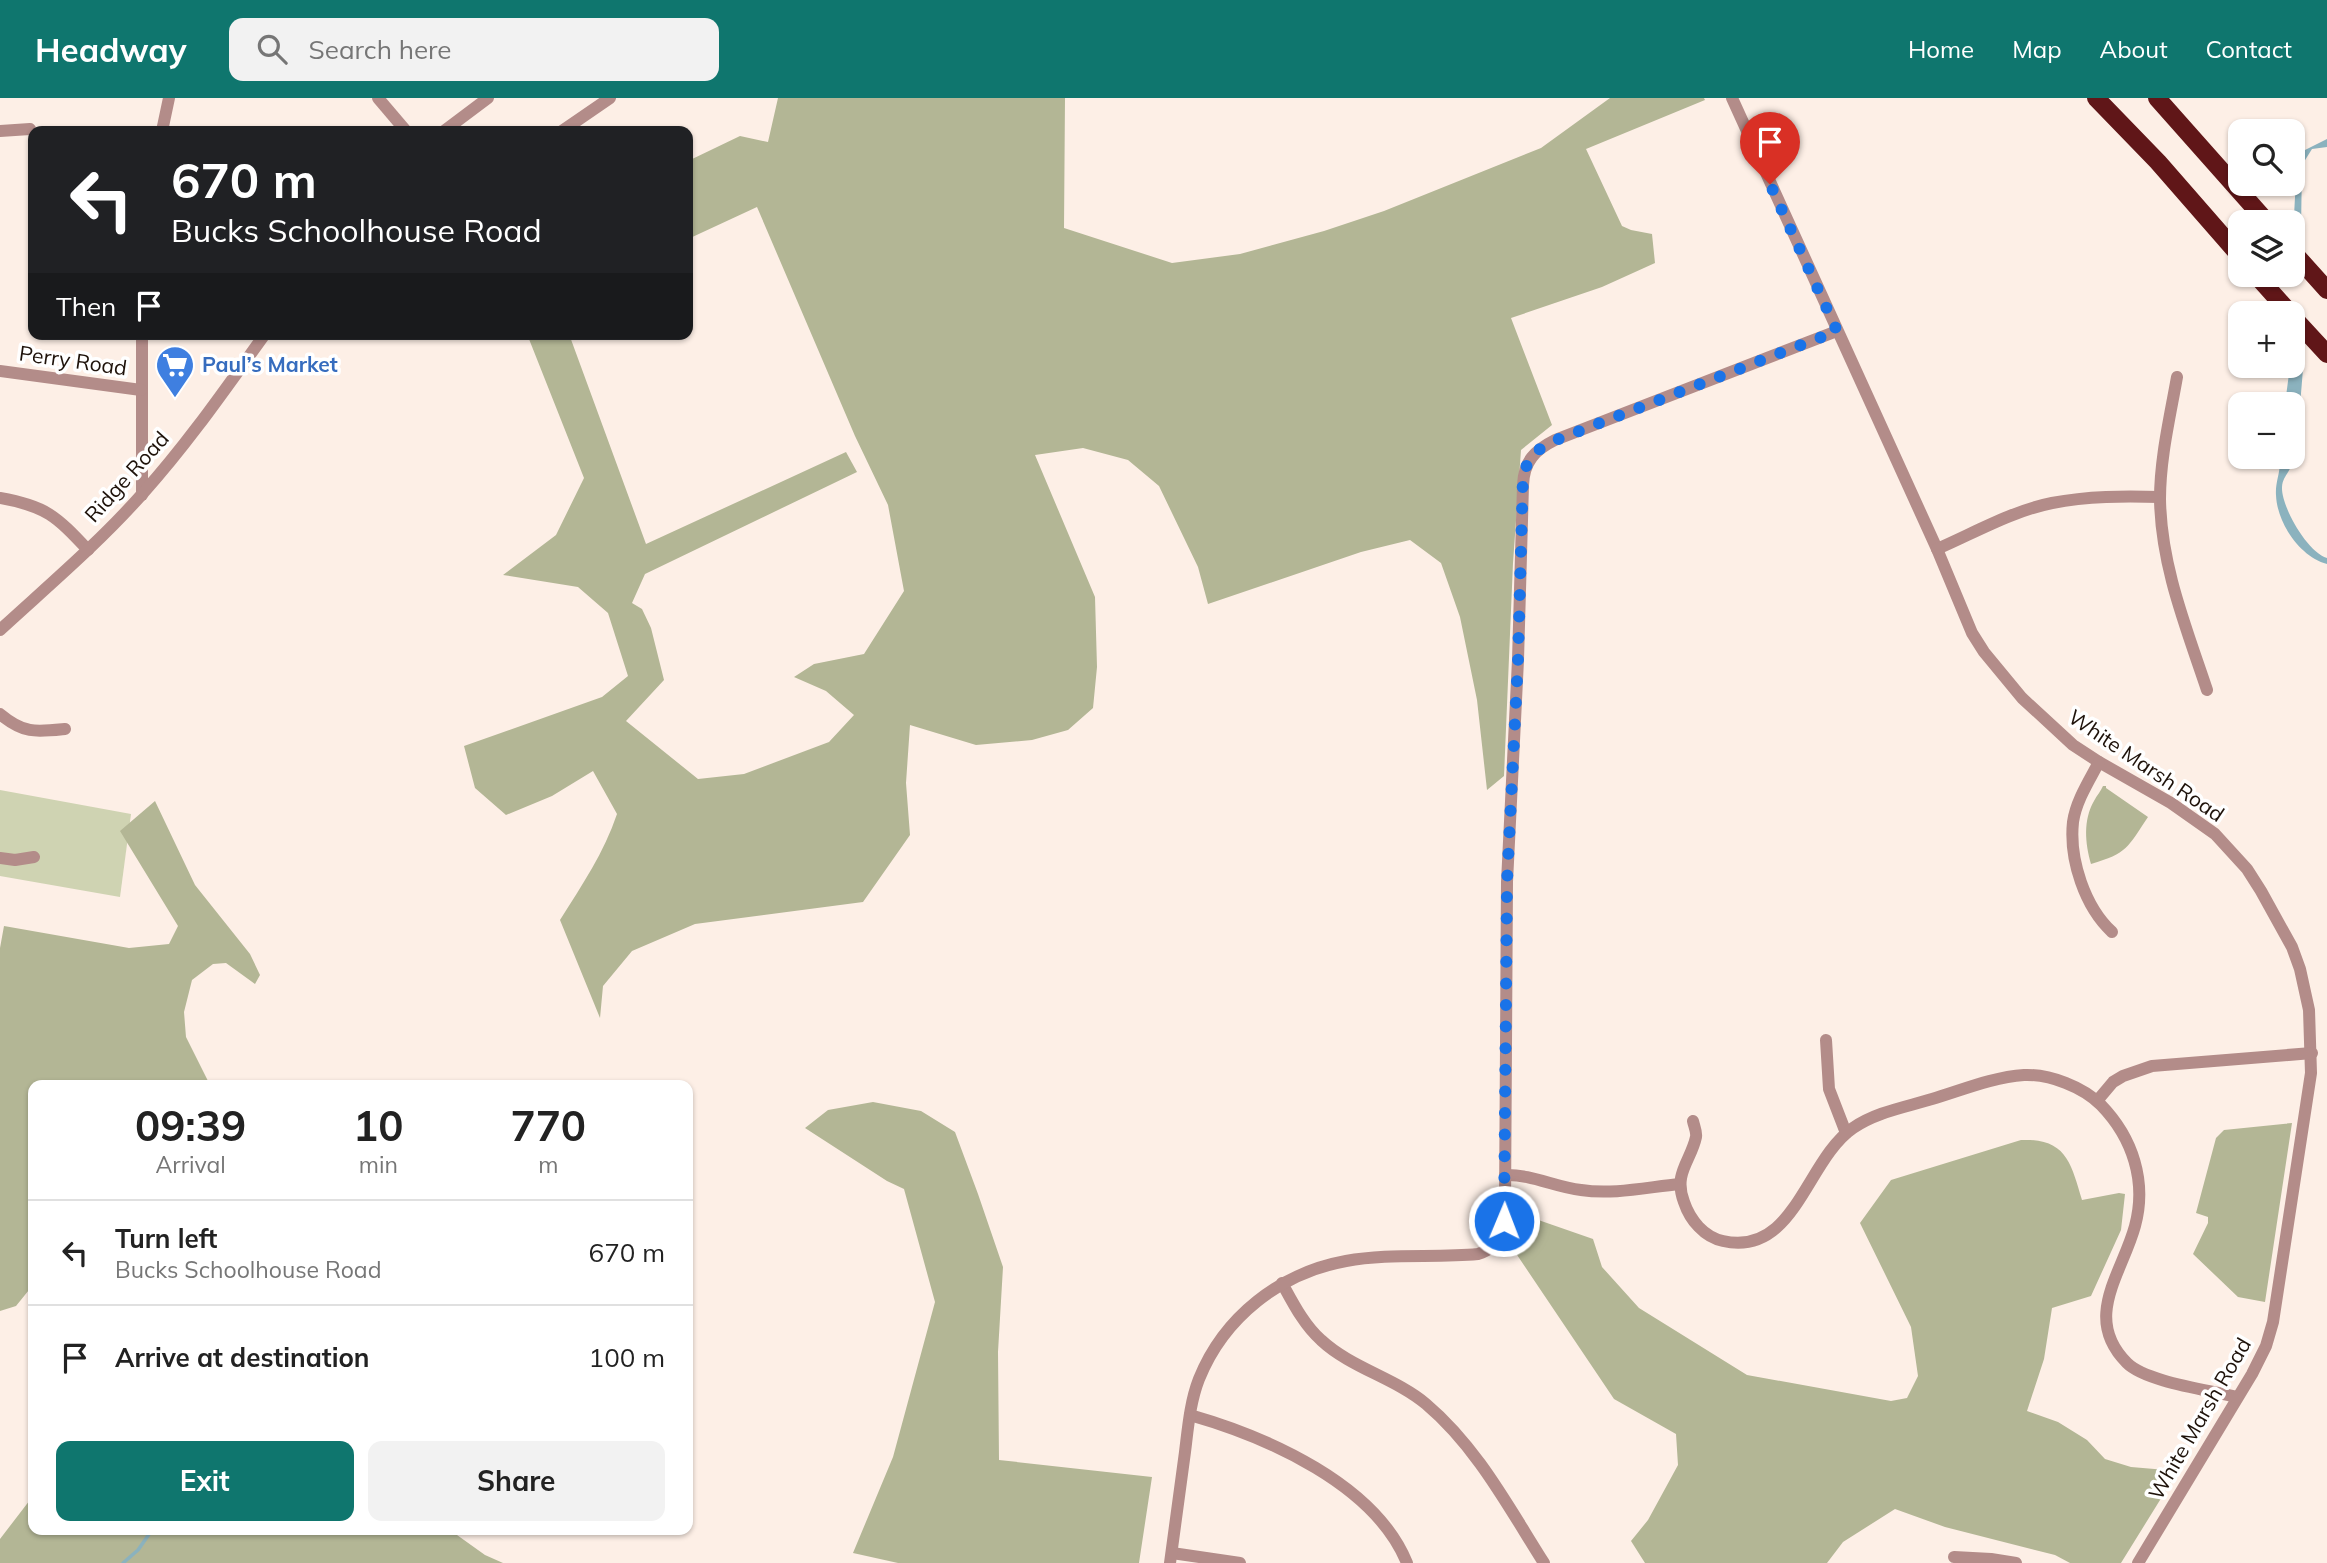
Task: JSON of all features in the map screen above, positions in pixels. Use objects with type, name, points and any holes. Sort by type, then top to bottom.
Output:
[{"type":"highway","points":[[2096,98],[2158,162],[2228,242]]},
{"type":"highway","points":[[2157,98],[2256,210]]},
{"type":"highway","points":[[2305,265],[2327,290]]},
{"type":"highway","points":[[2267,287],[2279,301]]},
{"type":"highway","points":[[2305,330],[2327,354]]},
{"type":"street","points":[[163,126],[169,98]]},
{"type":"street","points":[[378,98],[402,126]]},
{"type":"street","points":[[451,126],[488,98]]},
{"type":"street","points":[[569,126],[610,98]]},
{"type":"street","name":"White Marsh Road","points":[[1732,98],[1937,549],[1972,633],[1984,652],[2022,698],[2073,745],[2196,819],[2229,848],[2247,869],[2282,926],[2300,969],[2309,1010],[2312,1053],[2304,1128],[2273,1322],[2266,1346],[2202,1461],[2138,1563]]},
{"type":"street","points":[[0,131],[28,129]]},
{"type":"street","points":[[1240,1563],[1171,1558],[1190,1415],[1199,1379],[1218,1344],[1248,1309],[1282,1283],[1312,1270],[1348,1261],[1484,1252],[1498,1242],[1503,1230],[1507,882],[1518,674],[1523,485],[1526,466],[1535,452],[1556,440],[1837,331]]},
{"type":"street","points":[[142,340],[142,495]]},
{"type":"street","name":"Ridge Road","points":[[0,630],[88,550],[142,495],[261,340]]},
{"type":"street","name":"Perry Road","points":[[0,371],[141,390]]},
{"type":"street","points":[[2177,377],[2165,445],[2160,497],[2167,562],[2207,690]]},
{"type":"street","points":[[1937,549],[2015,514],[2050,503],[2112,496],[2160,497]]},
{"type":"street","points":[[0,498],[43,509],[62,523],[88,550]]},
{"type":"street","points":[[0,715],[13,726],[26,731],[65,729]]},
{"type":"street","points":[[2099,762],[2078,804],[2073,822],[2073,840],[2088,903],[2098,920],[2112,932]]},
{"type":"street","points":[[0,858],[15,860],[34,857]]},
{"type":"street","points":[[1826,1040],[1829,1089],[1846,1133]]},
{"type":"street","points":[[2097,1101],[2113,1082],[2151,1066],[2312,1053]]},
{"type":"street","points":[[1693,1121],[1696,1135],[1684,1164],[1680,1184],[1682,1199],[1688,1214],[1699,1228],[1720,1241],[1738,1244],[1756,1241],[1775,1231],[1786,1219],[1822,1161],[1846,1133],[1874,1117],[1996,1080],[2024,1075],[2060,1081],[2097,1101],[2119,1125],[2138,1169],[2140,1192],[2135,1227],[2111,1283],[2107,1302],[2106,1321],[2109,1336],[2128,1364],[2145,1375],[2238,1396]]},
{"type":"street","points":[[1505,1175],[1517,1174],[1584,1191],[1617,1191],[1680,1184]]},
{"type":"street","points":[[1282,1283],[1298,1312],[1322,1341],[1350,1360],[1407,1390],[1453,1428],[1474,1455],[1545,1563]]},
{"type":"street","points":[[1190,1415],[1235,1430],[1335,1479],[1363,1501],[1379,1518],[1391,1532],[1407,1563]]},
{"type":"street","points":[[1954,1557],[2016,1563]]},
{"type":"green space","points":[[778,98],[1065,98],[1064,228],[1172,263],[1240,254],[1384,211],[1541,148],[1610,98],[1704,98],[1705,100],[1586,149],[1622,226],[1652,234],[1655,263],[1602,287],[1511,318],[1552,425],[1521,450],[1513,563],[1504,776],[1487,790],[1477,700],[1460,617],[1441,563],[1410,540],[1361,552],[1208,604],[1198,567],[1159,486],[1128,460],[1083,448],[1035,455],[1095,597],[1097,667],[1093,708],[1068,730],[1032,740],[976,745],[910,725],[906,783],[910,835],[863,902],[695,924],[632,951],[603,986],[600,1018],[560,920],[599,855],[617,814],[593,771],[552,796],[506,815],[475,788],[464,746],[602,697],[628,676],[608,613],[578,587],[503,575],[556,535],[584,478],[529,340],[571,340],[646,544],[846,452],[857,472],[645,574],[632,603],[642,609],[651,628],[664,680],[626,721],[698,779],[744,774],[829,742],[854,715],[826,691],[794,677],[814,664],[864,654],[904,591],[888,505],[855,436],[757,207],[693,237],[693,159],[740,136],[768,142]]},
{"type":"green space","points":[[2103,786],[2148,817],[2126,848],[2091,864],[2086,840],[2087,824],[2090,808]]},
{"type":"green space","points":[[0,790],[131,814],[120,897],[0,876]]},
{"type":"green space","points":[[155,801],[195,885],[250,954],[260,975],[255,984],[226,963],[213,964],[192,980],[184,1012],[186,1037],[208,1080],[28,1080],[28,1291],[16,1306],[0,1311],[0,948],[4,926],[129,948],[169,944],[178,926],[120,831]]},
{"type":"green space","points":[[873,1102],[921,1111],[955,1132],[978,1194],[1003,1267],[998,1352],[999,1460],[1152,1477],[1139,1563],[898,1563],[853,1553],[893,1457],[935,1302],[904,1189],[887,1181],[805,1128],[828,1110]]},
{"type":"green space","points":[[2292,1123],[2265,1302],[2238,1297],[2193,1254],[2208,1223],[2208,1217],[2196,1213],[2216,1138],[2224,1130]]},
{"type":"green space","points":[[2021,1140],[2036,1140],[2057,1148],[2070,1164],[2082,1200],[2125,1194],[2121,1230],[2091,1296],[2052,1308],[2044,1359],[2027,1411],[2058,1422],[2087,1440],[2105,1459],[2131,1467],[2178,1471],[2121,1563],[2070,1563],[2055,1555],[1945,1527],[1895,1509],[1843,1542],[1827,1563],[1645,1563],[1631,1541],[1648,1520],[1678,1465],[1676,1434],[1614,1399],[1509,1243],[1518,1213],[1593,1239],[1602,1267],[1639,1308],[1747,1375],[1891,1401],[1907,1398],[1918,1376],[1911,1327],[1860,1223],[1891,1180]]},
{"type":"green space","points":[[28,1503],[28,1535],[457,1535],[485,1555],[503,1563],[0,1563],[0,1539]]},
{"type":"water","points":[[2327,139],[2327,147],[2312,149],[2305,160],[2305,150]]},
{"type":"water","points":[[2295,196],[2302,196],[2301,210],[2294,210]]},
{"type":"water","points":[[2288,378],[2302,378],[2301,392],[2287,392]]},
{"type":"water","points":[[2279,469],[2289,469],[2282,487],[2286,505],[2304,538],[2319,554],[2327,558],[2327,564],[2308,554],[2285,527],[2277,506],[2276,485]]},
{"type":"waterway","points":[[123,1563],[138,1550],[148,1535]]},
{"type":"place","name":"Paul’s Market","points":[[175,399]]},
{"type":"route","points":[[1504,1221],[1505,951],[1523,475],[1535,452],[1542,446],[1837,331],[1770,184]]}]
